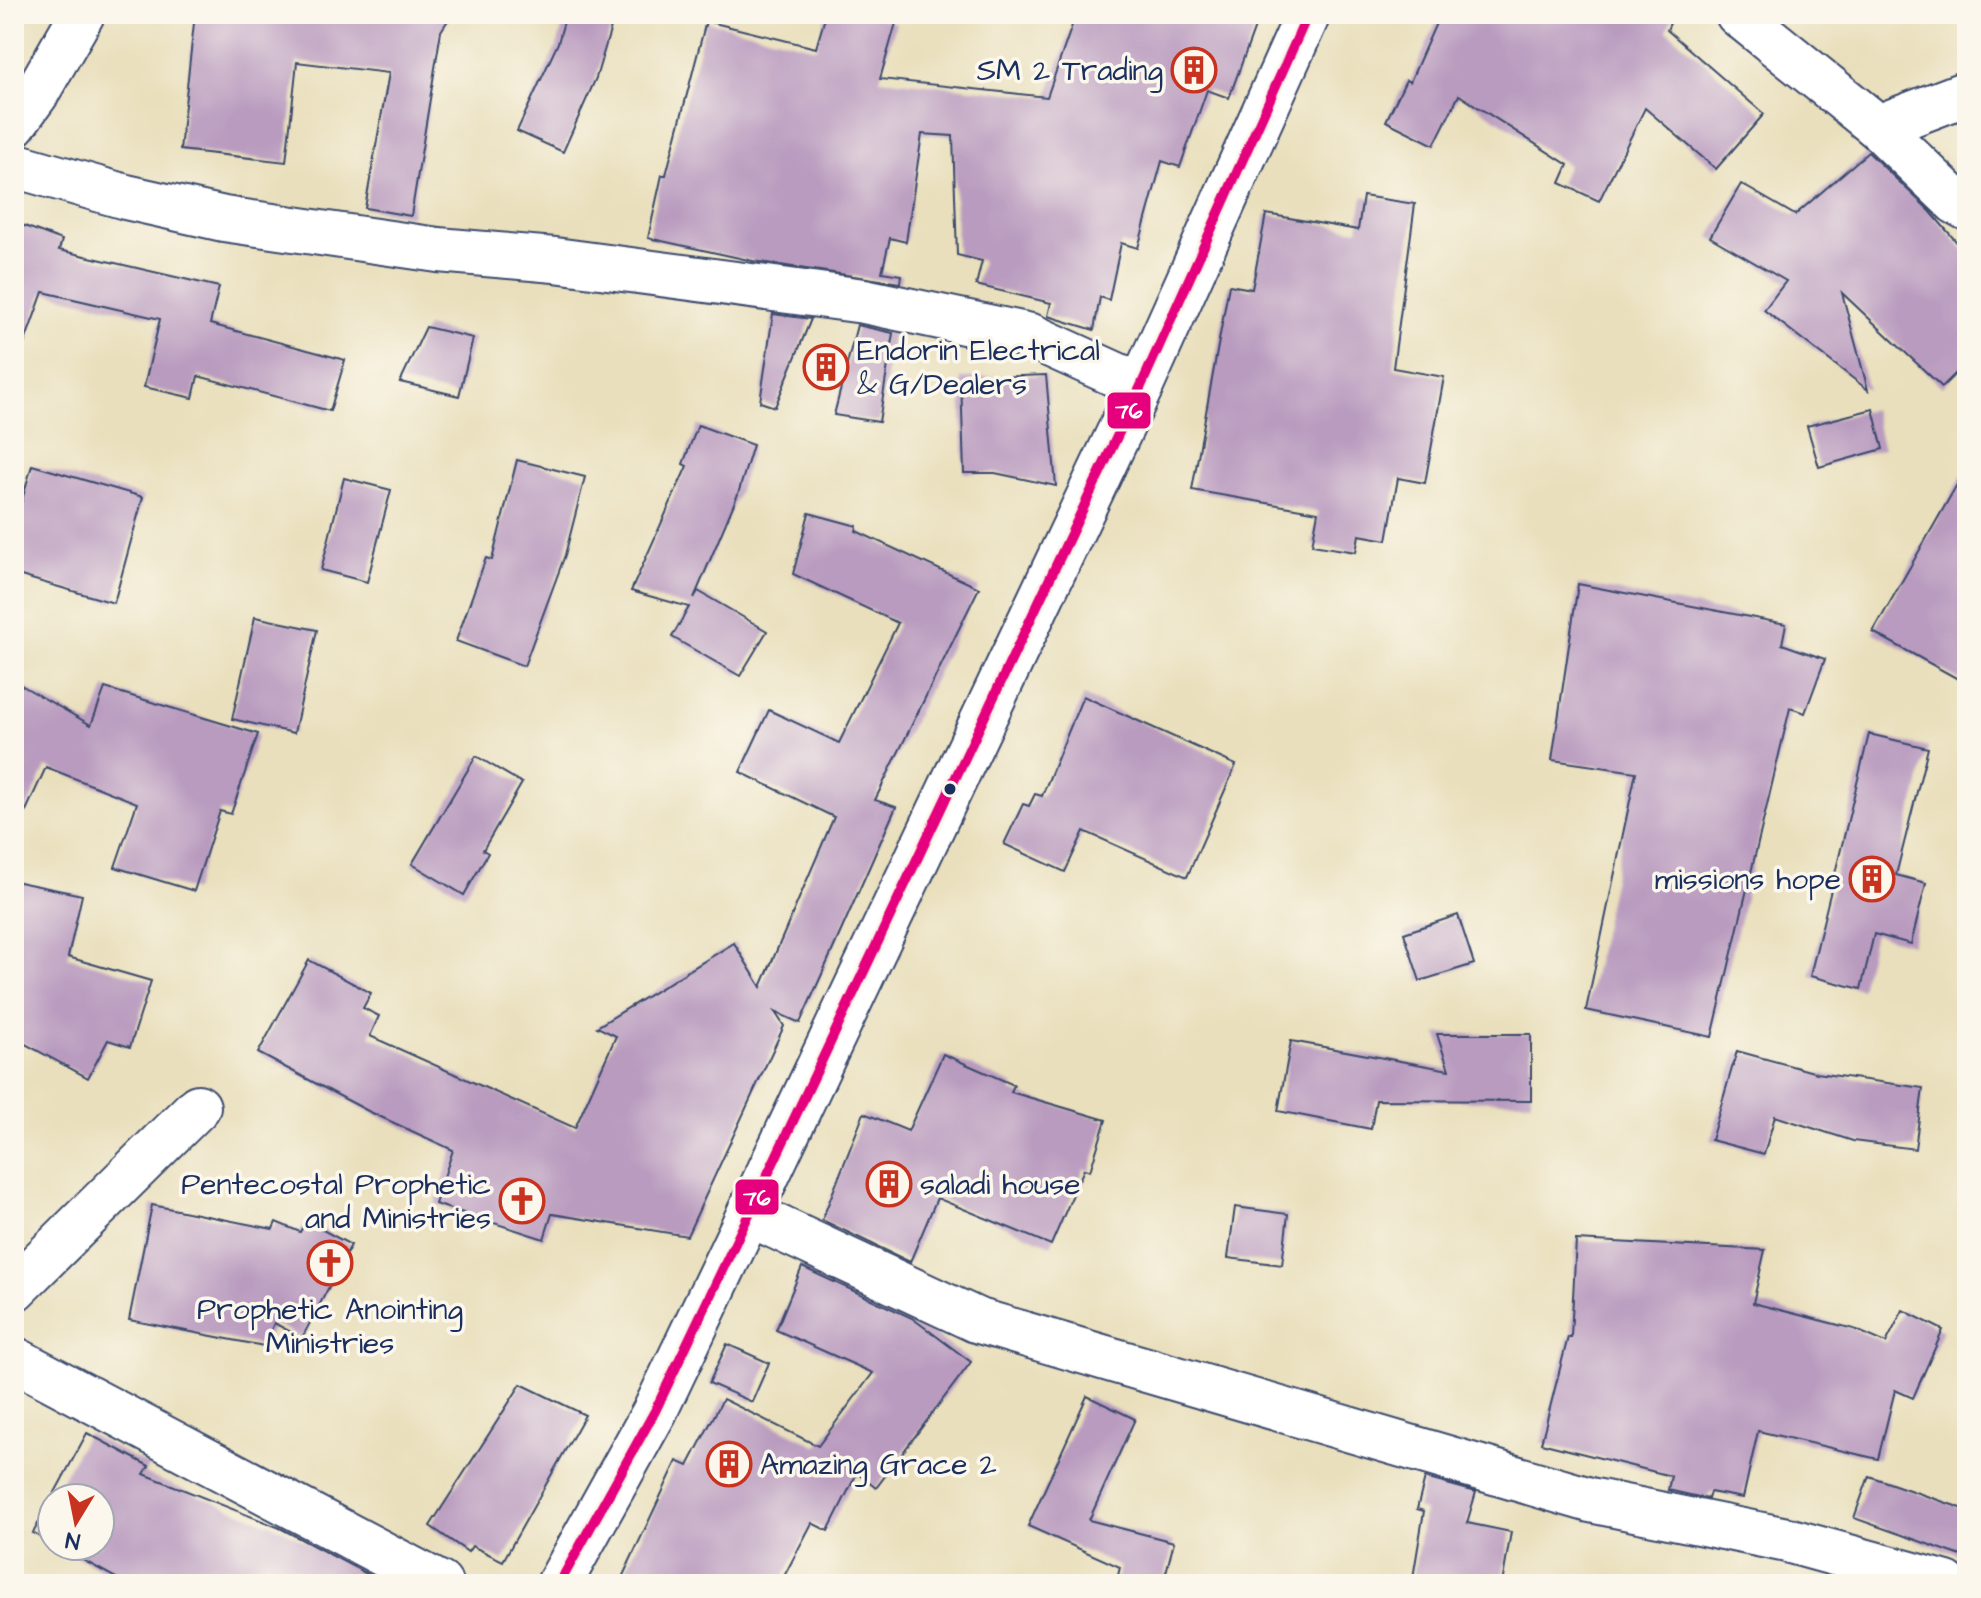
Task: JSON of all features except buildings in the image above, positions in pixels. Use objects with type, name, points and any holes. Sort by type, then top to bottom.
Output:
[{"type":"street","points":[[14,124],[36,94],[82,14]]},
{"type":"street","points":[[559,1584],[655,1411],[749,1214],[1141,386],[1308,14]]},
{"type":"street","points":[[1738,14],[1878,127],[1956,202],[1967,208]]},
{"type":"street","points":[[1878,127],[1967,93]]},
{"type":"street","points":[[14,165],[126,197],[224,219],[438,250],[555,260],[864,301],[1031,336],[1141,386]]},
{"type":"street","points":[[14,1289],[198,1107]]},
{"type":"street","points":[[749,1214],[976,1320],[1018,1333],[1590,1500],[1787,1540],[1946,1584]]},
{"type":"street","points":[[14,1359],[440,1584]]},
{"type":"transit line","name":"76","points":[[559,1584],[655,1411],[749,1214],[1141,386],[1308,14]]},
{"type":"place","name":"SM 2 Trading","points":[[1194,70]]},
{"type":"place","name":"Endorin Electrical & G/Dealers","points":[[826,367]]},
{"type":"place","name":"missions hope","points":[[1872,879]]},
{"type":"place","name":"saladi house","points":[[889,1184]]},
{"type":"place","name":"Pentecostal Prophetic and Ministries","points":[[522,1201]]},
{"type":"place","name":"Prophetic Anointing Ministries","points":[[330,1263]]},
{"type":"place","name":"Amazing Grace 2","points":[[729,1464]]}]
